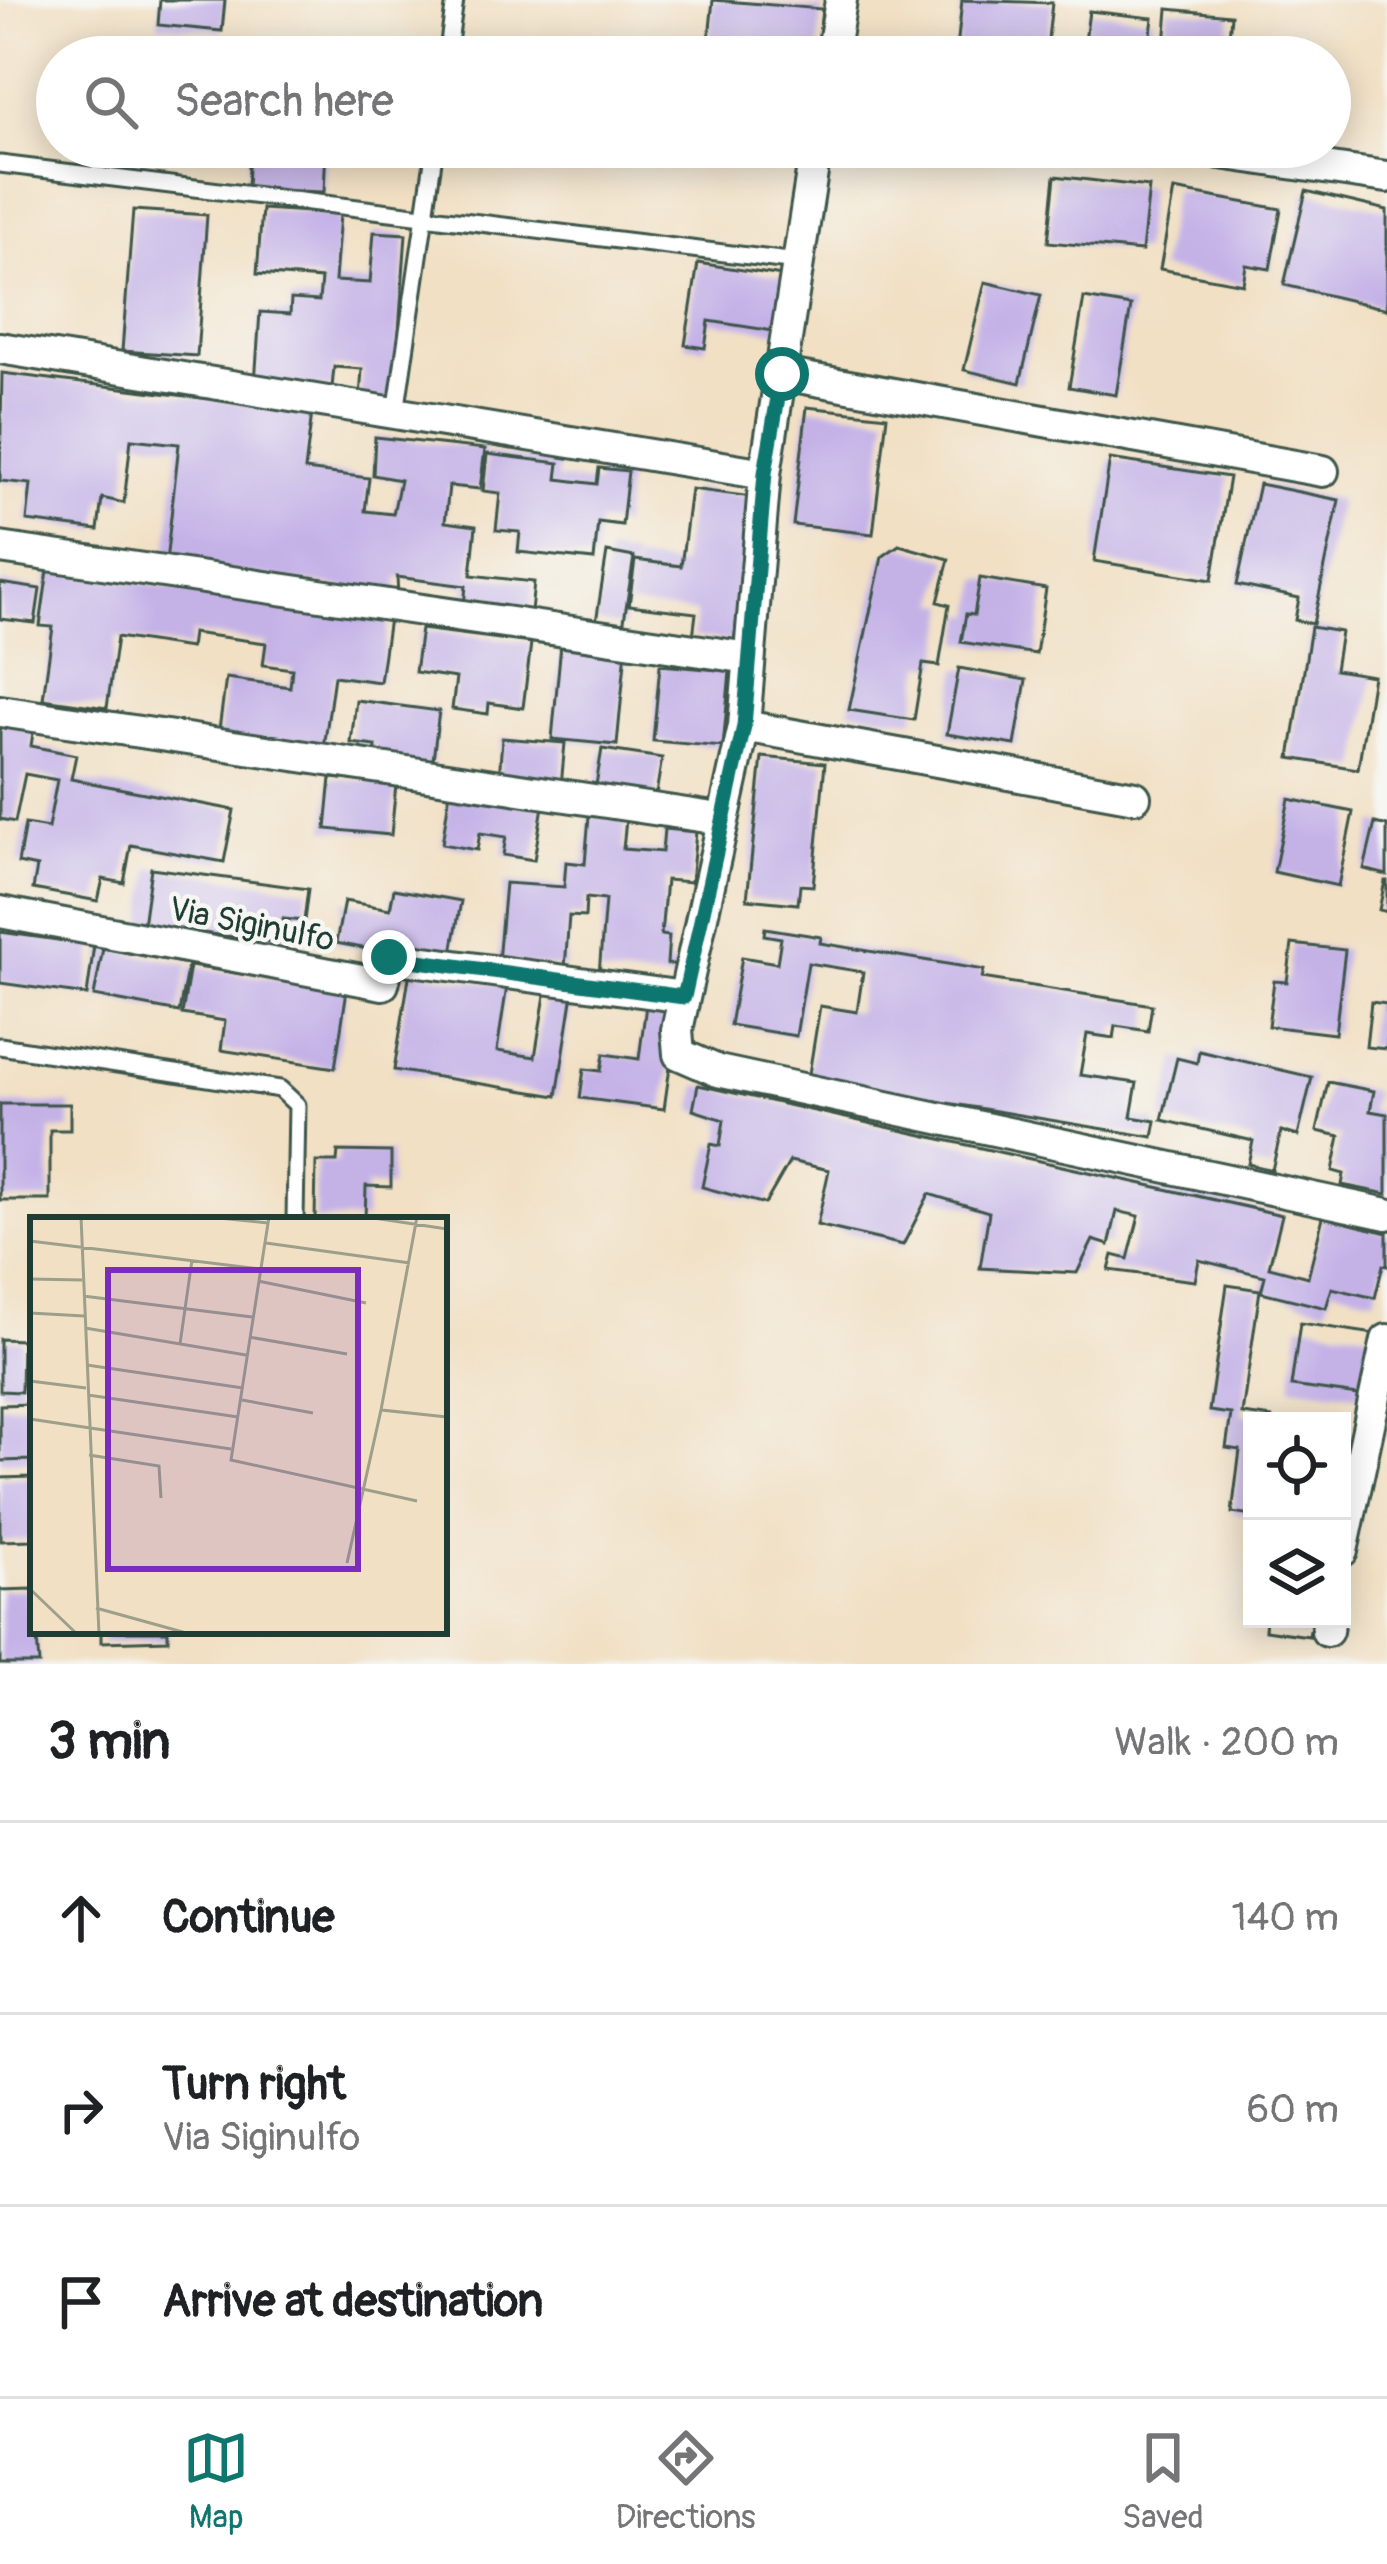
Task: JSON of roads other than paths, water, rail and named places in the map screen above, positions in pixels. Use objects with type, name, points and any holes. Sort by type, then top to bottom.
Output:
[{"type":"street","points":[[835,36],[841,0]]},
{"type":"street","points":[[813,168],[765,473],[744,726],[684,997],[680,1054],[718,1071],[1387,1214]]},
{"type":"street","points":[[1325,168],[1387,177]]},
{"type":"street","points":[[0,348],[765,473]]},
{"type":"street","points":[[782,374],[1322,472]]},
{"type":"street","points":[[0,548],[749,658]]},
{"type":"street","points":[[0,711],[720,819]]},
{"type":"street","points":[[744,726],[1135,797]]},
{"type":"street","name":"Via Siginulfo","points":[[0,912],[383,984],[389,957],[684,997]]},
{"type":"street","points":[[1349,1520],[1387,1340]]},
{"type":"lane","points":[[450,36],[455,0]]},
{"type":"lane","points":[[0,164],[797,262]]},
{"type":"lane","points":[[396,413],[432,168]]},
{"type":"lane","points":[[0,1046],[280,1089],[297,1105],[295,1217]]}]
